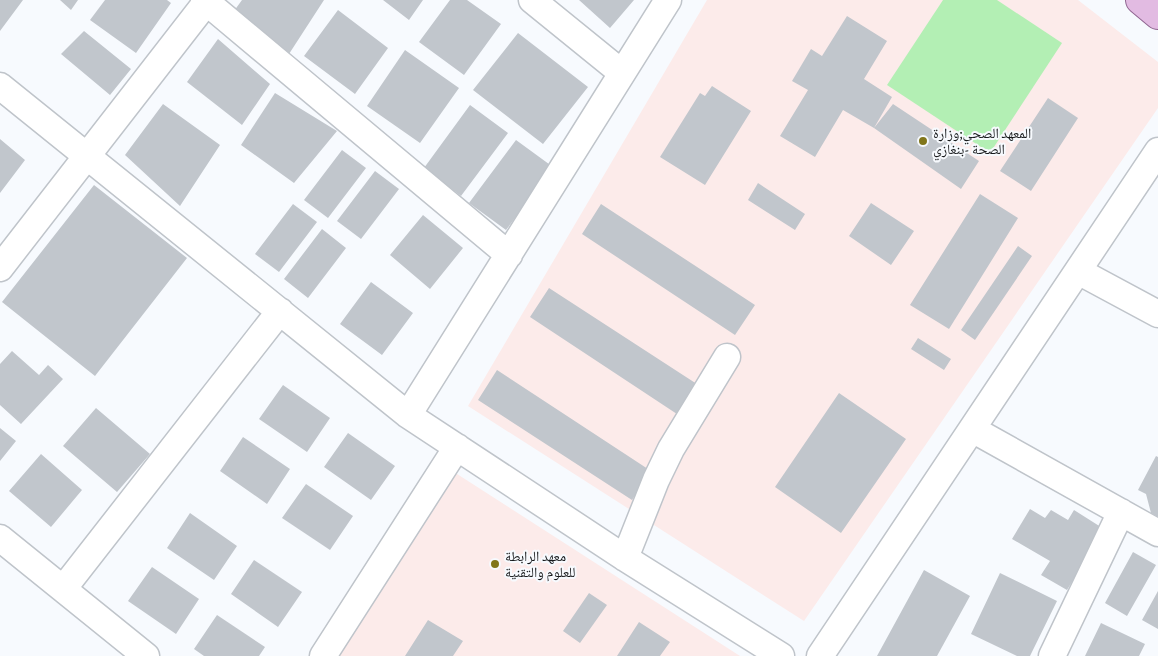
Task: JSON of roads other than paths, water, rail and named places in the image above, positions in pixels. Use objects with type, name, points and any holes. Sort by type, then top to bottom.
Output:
[{"type":"main road","points":[[1140,0],[1158,15]]},
{"type":"street","points":[[532,0],[622,73]]},
{"type":"street","points":[[408,414],[668,0]]},
{"type":"street","points":[[0,268],[88,157],[206,1],[509,255]]},
{"type":"street","points":[[0,86],[408,414],[626,558],[781,656]]},
{"type":"street","points":[[820,656],[1158,151]]},
{"type":"street","points":[[1078,271],[1158,314]]},
{"type":"street","points":[[63,589],[280,311]]},
{"type":"street","points":[[626,558],[656,480],[667,457],[727,357]]},
{"type":"street","points":[[972,429],[1158,533]]},
{"type":"street","points":[[323,656],[457,447]]},
{"type":"street","points":[[1052,656],[1121,512]]},
{"type":"street","points":[[0,538],[146,656]]},
{"type":"place","name":"المعهد الصحي;وزارة الصحة -بنغازي","points":[[923,141]]},
{"type":"place","name":"معهد الرابطة للعلوم والتقنية","points":[[495,564]]}]
